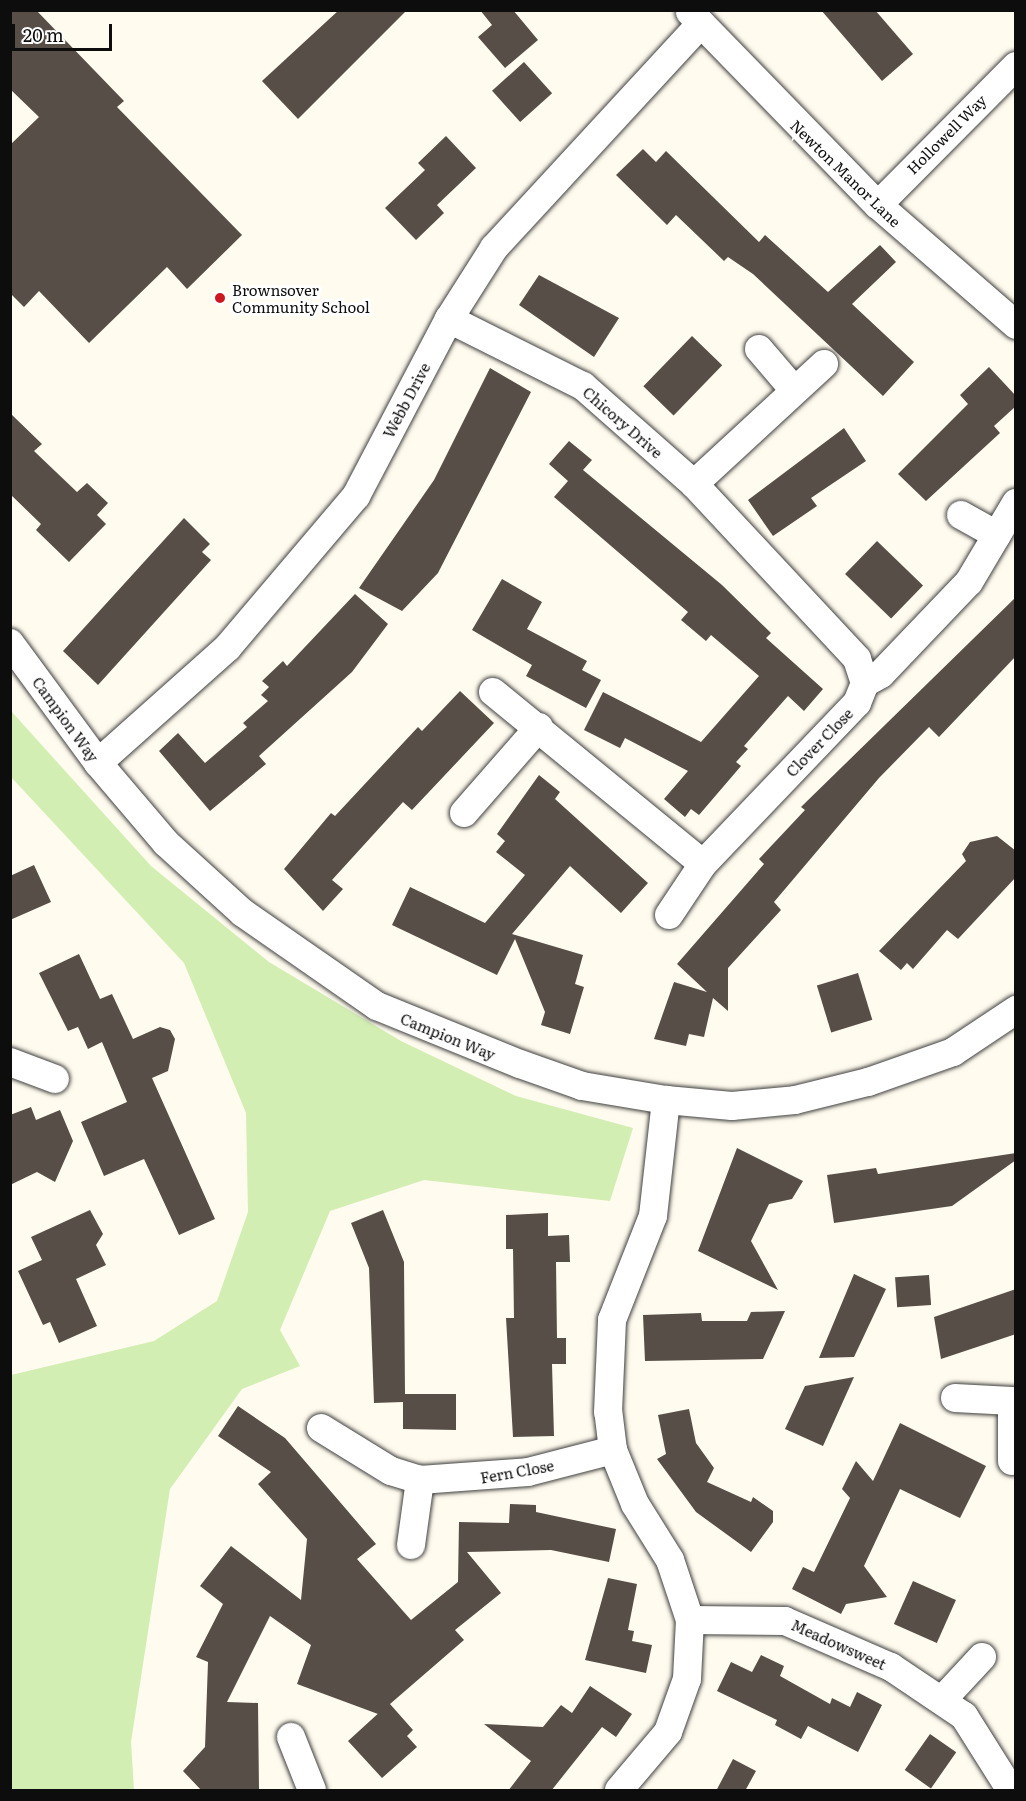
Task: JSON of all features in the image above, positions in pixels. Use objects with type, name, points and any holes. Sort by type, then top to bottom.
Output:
[{"type":"street","name":"Newton Manor Lane","points":[[695,17],[878,205],[1016,325]]},
{"type":"street","name":"Webb Drive","points":[[98,764],[228,647],[356,496],[449,319],[494,248],[695,17]]},
{"type":"street","name":"Hollowell Way","points":[[878,205],[1016,66]]},
{"type":"street","name":"Chicory Drive","points":[[449,319],[583,386],[694,484],[857,659],[865,683]]},
{"type":"street","points":[[759,349],[794,390]]},
{"type":"street","points":[[694,484],[824,364]]},
{"type":"street","name":"Clover Close","points":[[669,915],[703,864],[857,703],[865,683],[881,674],[969,582],[1016,503]]},
{"type":"street","points":[[961,515],[997,535]]},
{"type":"street","name":"Campion Way","points":[[10,643],[98,764],[166,843],[243,913],[377,1006],[582,1086],[666,1100],[732,1106],[795,1100],[868,1082],[953,1052],[1016,1010]]},
{"type":"street","points":[[493,692],[539,727],[703,864]]},
{"type":"street","points":[[464,813],[539,727]]},
{"type":"street","points":[[10,1062],[55,1079]]},
{"type":"street","points":[[619,1791],[668,1732],[687,1679],[690,1620],[670,1560],[635,1504],[613,1450],[608,1412],[612,1320],[652,1216],[666,1100]]},
{"type":"street","points":[[955,1398],[1014,1401],[1012,1461]]},
{"type":"street","name":"Fern Close","points":[[321,1428],[392,1471],[420,1480],[528,1472],[613,1450]]},
{"type":"street","points":[[411,1545],[420,1480]]},
{"type":"street","name":"Meadowsweet","points":[[690,1620],[785,1621],[891,1667],[944,1698],[963,1716],[1005,1781]]},
{"type":"street","points":[[944,1698],[982,1657]]},
{"type":"street","points":[[291,1737],[312,1791]]},
{"type":"green space","points":[[11,711],[151,866],[269,962],[401,1041],[516,1096],[633,1128],[610,1201],[424,1180],[330,1211],[280,1330],[300,1366],[242,1389],[170,1489],[131,1742],[134,1790],[11,1790],[11,1375],[154,1341],[217,1301],[248,1212],[246,1113],[184,963],[11,777]]},
{"type":"building","points":[[10,10],[36,10],[124,101],[117,107],[242,235],[187,289],[167,267],[89,343],[39,291],[24,307],[10,293],[10,145],[39,117],[10,89]]},
{"type":"building","points":[[339,10],[407,10],[298,119],[262,81]]},
{"type":"building","points":[[480,10],[513,10],[538,40],[505,68],[478,37],[492,25]]},
{"type":"building","points":[[821,10],[875,10],[913,54],[882,81]]},
{"type":"building","points":[[524,62],[552,93],[520,122],[492,91]]},
{"type":"building","points":[[446,136],[476,168],[437,205],[444,213],[416,240],[385,208],[425,170],[418,163]]},
{"type":"building","points":[[643,149],[656,162],[666,151],[759,242],[765,235],[828,292],[880,245],[896,262],[852,304],[914,362],[883,396],[753,274],[728,257],[724,261],[676,215],[667,225],[616,175]]},
{"type":"building","points":[[539,275],[619,318],[594,357],[519,305]]},
{"type":"building","points":[[692,336],[722,365],[674,416],[643,386]]},
{"type":"building","points":[[989,367],[1016,396],[1016,406],[994,426],[1000,433],[926,501],[898,474],[968,404],[960,395]]},
{"type":"building","points":[[490,368],[531,392],[438,573],[402,611],[359,588],[434,480]]},
{"type":"building","points":[[10,413],[42,444],[34,451],[77,492],[87,483],[108,503],[97,515],[106,524],[69,562],[36,530],[41,524],[10,494]]},
{"type":"building","points":[[844,428],[866,461],[811,498],[817,506],[773,536],[748,500]]},
{"type":"building","points":[[569,441],[592,460],[583,470],[722,585],[771,633],[766,638],[823,689],[804,711],[788,696],[744,746],[748,749],[736,762],[741,766],[699,815],[691,809],[685,817],[664,799],[688,771],[625,738],[620,748],[584,730],[603,692],[701,742],[759,676],[711,635],[706,641],[681,620],[688,612],[554,497],[568,481],[549,464]]},
{"type":"building","points":[[184,518],[210,544],[202,552],[211,560],[98,685],[63,651]]},
{"type":"building","points":[[877,541],[923,585],[891,619],[845,574]]},
{"type":"building","points":[[502,579],[542,602],[527,629],[587,661],[582,670],[601,680],[586,708],[526,676],[532,665],[472,630]]},
{"type":"building","points":[[355,594],[388,624],[352,672],[259,756],[266,764],[210,811],[159,751],[178,733],[205,763],[247,727],[243,723],[268,701],[261,695],[269,687],[262,681],[283,661],[287,666]]},
{"type":"building","points":[[1016,597],[1016,656],[939,737],[929,727],[879,778],[774,902],[781,910],[728,968],[728,1011],[713,998],[704,1037],[689,1034],[686,1046],[654,1039],[674,982],[707,992],[677,964],[764,864],[759,859],[805,810],[801,807]]},
{"type":"building","points":[[460,691],[494,723],[412,810],[403,802],[332,880],[343,889],[323,911],[284,869],[331,813],[335,816],[418,727],[422,731]]},
{"type":"building","points":[[539,775],[560,792],[555,799],[648,883],[621,913],[570,866],[512,934],[583,955],[575,984],[584,987],[570,1034],[541,1025],[545,1012],[515,939],[497,975],[392,925],[410,887],[485,923],[525,875],[496,852],[505,841],[497,834]]},
{"type":"building","points":[[997,836],[1016,851],[1016,877],[958,939],[947,930],[913,969],[907,963],[901,970],[879,951],[966,861],[962,854],[970,842]]},
{"type":"building","points":[[34,865],[51,902],[10,920],[10,876]]},
{"type":"building","points":[[79,954],[100,999],[112,994],[133,1039],[160,1027],[170,1030],[175,1039],[168,1071],[152,1078],[215,1219],[179,1235],[144,1159],[104,1176],[81,1122],[127,1102],[102,1042],[88,1049],[78,1027],[68,1031],[39,973]]},
{"type":"building","points":[[858,973],[872,1020],[831,1032],[817,986]]},
{"type":"building","points":[[31,1107],[36,1120],[60,1110],[73,1141],[55,1182],[37,1172],[10,1185],[10,1115]]},
{"type":"building","points":[[737,1148],[803,1181],[792,1199],[769,1204],[751,1241],[778,1290],[698,1251]]},
{"type":"building","points":[[1016,1153],[1016,1160],[952,1206],[834,1223],[827,1175],[876,1168],[878,1174]]},
{"type":"building","points":[[90,1210],[103,1234],[96,1245],[106,1265],[76,1279],[97,1326],[59,1343],[50,1322],[43,1325],[18,1271],[42,1260],[31,1237]]},
{"type":"building","points":[[383,1210],[404,1262],[405,1394],[456,1394],[456,1430],[403,1429],[403,1402],[374,1403],[369,1268],[351,1223]]},
{"type":"building","points":[[548,1213],[548,1236],[569,1235],[570,1262],[556,1262],[557,1338],[566,1338],[566,1364],[552,1364],[554,1436],[513,1437],[506,1318],[514,1318],[513,1249],[506,1249],[506,1215]]},
{"type":"building","points":[[854,1274],[886,1289],[854,1357],[819,1358]]},
{"type":"building","points":[[929,1275],[931,1305],[897,1307],[895,1277]]},
{"type":"building","points":[[1016,1289],[1016,1334],[941,1359],[934,1317]]},
{"type":"building","points":[[785,1311],[763,1359],[645,1361],[643,1315],[701,1313],[702,1321],[747,1321],[751,1312]]},
{"type":"building","points":[[854,1377],[823,1446],[785,1429],[805,1386]]},
{"type":"building","points":[[238,1406],[285,1438],[376,1544],[357,1559],[411,1620],[458,1582],[459,1522],[509,1523],[510,1504],[536,1505],[536,1512],[616,1529],[609,1562],[551,1550],[467,1552],[501,1593],[455,1630],[464,1640],[390,1704],[413,1730],[407,1736],[417,1747],[382,1778],[348,1741],[378,1714],[297,1684],[311,1645],[270,1616],[227,1702],[258,1703],[259,1789],[202,1791],[183,1771],[205,1747],[208,1662],[196,1657],[223,1604],[200,1586],[231,1546],[301,1600],[307,1539],[258,1484],[271,1472],[218,1436]]},
{"type":"building","points":[[689,1409],[696,1443],[714,1468],[707,1482],[751,1502],[753,1497],[773,1511],[773,1522],[751,1552],[696,1512],[657,1459],[666,1454],[658,1415]]},
{"type":"building","points":[[900,1423],[986,1466],[960,1518],[900,1489],[864,1566],[887,1597],[846,1604],[841,1614],[792,1589],[803,1567],[814,1572],[850,1498],[842,1489],[856,1461],[873,1481]]},
{"type":"building","points":[[608,1578],[637,1584],[628,1630],[634,1631],[632,1641],[652,1645],[646,1673],[585,1660]]},
{"type":"building","points":[[913,1581],[956,1600],[937,1643],[894,1624]]},
{"type":"building","points":[[761,1655],[784,1666],[780,1676],[830,1704],[832,1698],[850,1707],[857,1692],[882,1705],[858,1752],[808,1726],[801,1739],[775,1725],[777,1720],[717,1691],[731,1662],[752,1672]]},
{"type":"building","points":[[590,1686],[632,1714],[616,1737],[602,1727],[551,1791],[508,1791],[531,1761],[484,1724],[543,1727],[561,1705],[572,1713]]},
{"type":"building","points":[[930,1734],[956,1752],[931,1788],[905,1770]]},
{"type":"building","points":[[733,1759],[756,1771],[745,1791],[716,1791]]},
{"type":"place","name":"Brownsover Community School","points":[[220,298]]}]
